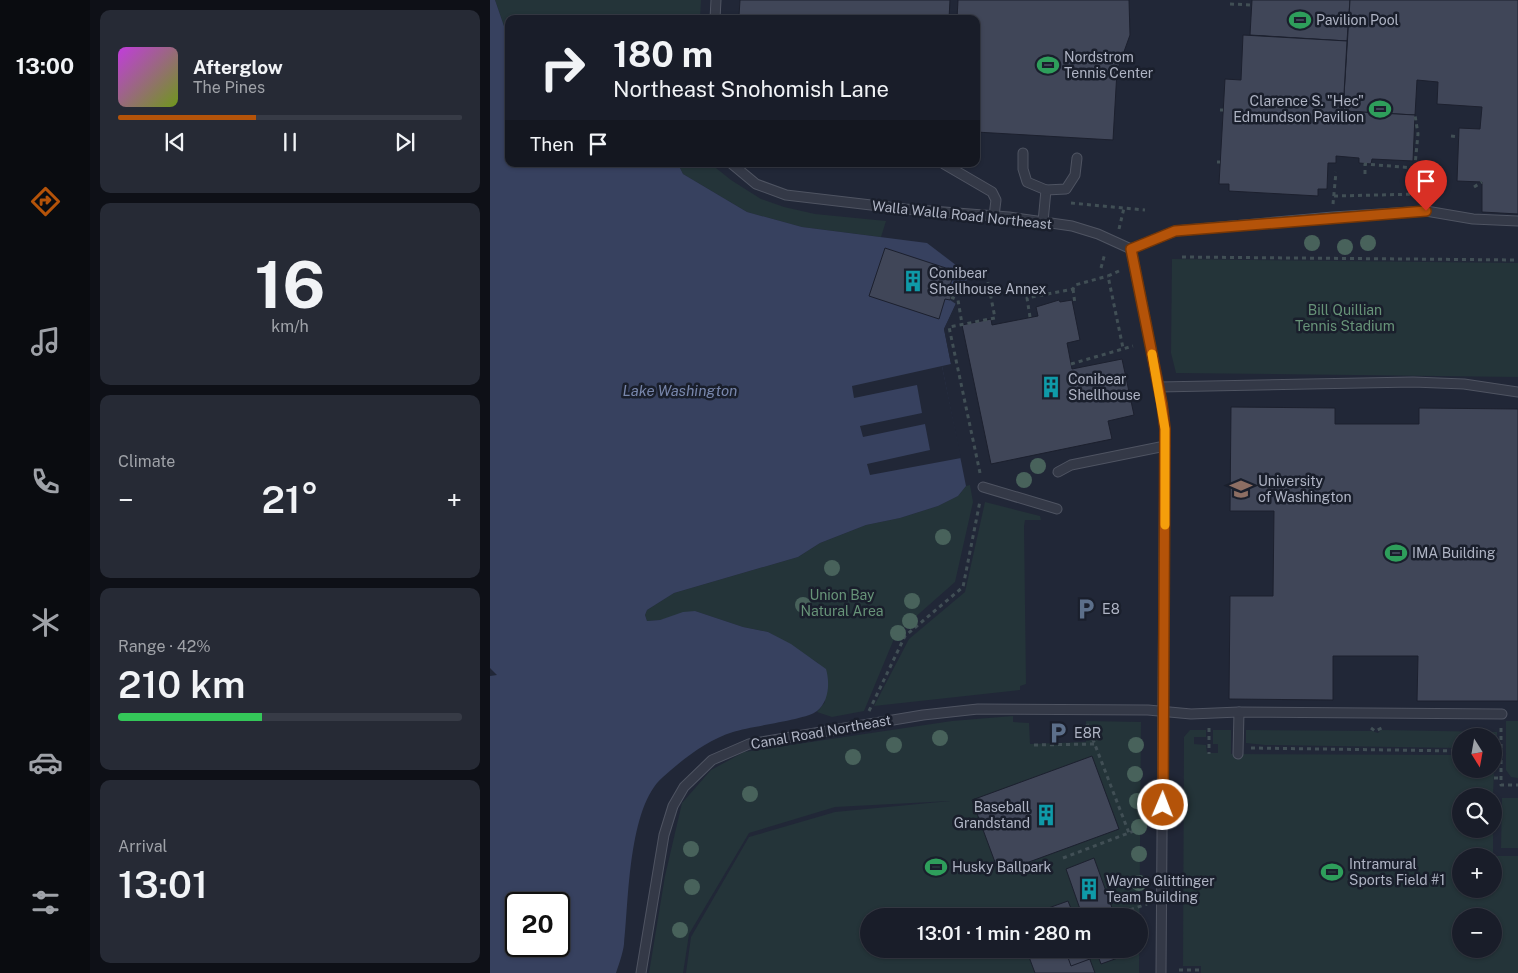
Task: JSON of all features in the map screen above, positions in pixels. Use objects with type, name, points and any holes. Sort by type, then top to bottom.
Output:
[{"type":"lane","points":[[715,15],[716,0]]},
{"type":"lane","points":[[1023,153],[1023,169],[1027,182],[1046,190],[1066,189],[1071,184],[1077,158]]},
{"type":"lane","name":"Walla Walla Road Northeast","points":[[736,167],[756,184],[786,195],[905,209],[994,216],[1072,226],[1098,234],[1131,249]]},
{"type":"lane","points":[[949,167],[992,192],[996,200],[994,216]]},
{"type":"lane","points":[[1043,222],[1046,190]]},
{"type":"lane","points":[[1161,973],[1165,429],[1159,387],[1131,249],[1175,231],[1333,217],[1426,211],[1473,218],[1518,221]]},
{"type":"lane","points":[[1159,387],[1413,382],[1464,384],[1518,392]]},
{"type":"lane","points":[[1058,472],[1071,465],[1165,446]]},
{"type":"lane","points":[[982,487],[1057,509]]},
{"type":"lane","name":"Canal Road Northeast","points":[[641,973],[668,819],[684,787],[712,760],[749,744],[867,724],[978,709],[1164,710],[1191,714],[1239,712],[1502,714]]},
{"type":"lane","points":[[1239,712],[1242,751]]},
{"type":"path","points":[[1230,4],[1252,5]]},
{"type":"path","points":[[1414,176],[1418,134],[1415,115]]},
{"type":"path","points":[[1451,136],[1459,137]]},
{"type":"path","points":[[1365,174],[1364,164],[1414,168]]},
{"type":"path","points":[[1334,196],[1336,172]]},
{"type":"path","points":[[1474,187],[1482,182]]},
{"type":"path","points":[[1068,203],[1145,210]]},
{"type":"path","points":[[1118,232],[1124,208]]},
{"type":"path","points":[[1101,268],[1105,253]]},
{"type":"path","points":[[1182,257],[1518,260]]},
{"type":"path","points":[[1030,317],[1026,298],[1073,289],[1075,286],[1119,271]]},
{"type":"path","points":[[1108,276],[1123,348]]},
{"type":"path","points":[[867,724],[870,705],[905,636],[963,587],[982,487],[949,327],[995,318],[988,282]]},
{"type":"path","points":[[1073,289],[1075,304]]},
{"type":"path","points":[[951,297],[958,300],[962,324]]},
{"type":"path","points":[[1071,364],[1133,346]]},
{"type":"path","points":[[1082,709],[1129,833]]},
{"type":"path","points":[[1502,714],[1502,728]]},
{"type":"path","points":[[1209,724],[1209,754]]},
{"type":"path","points":[[1371,728],[1375,731],[1381,728]]},
{"type":"path","points":[[1034,744],[1095,744]]},
{"type":"path","points":[[1242,751],[1452,751]]},
{"type":"path","points":[[1501,778],[1501,785],[1518,785]]},
{"type":"path","points":[[1063,858],[1147,826]]},
{"type":"path","points":[[1136,908],[1147,904]]},
{"type":"path","points":[[1179,970],[1201,970]]},
{"type":"green space","points":[[495,0],[701,0],[700,15],[505,15],[505,29]]},
{"type":"green space","points":[[680,167],[715,167],[761,199],[784,207],[815,214],[886,221],[881,237],[802,227],[747,212],[683,174]]},
{"type":"green space","name":"Bill Quillian Tennis Stadium","points":[[1172,259],[1518,263],[1518,377],[1176,373],[1171,353]]},
{"type":"green space","name":"Union Bay Natural Area","points":[[970,485],[973,502],[955,582],[896,634],[864,711],[832,717],[817,712],[825,702],[818,663],[768,632],[743,627],[695,611],[660,620],[647,621],[645,615],[647,610],[674,593],[798,557],[820,543],[866,525],[900,518],[938,506],[958,496],[966,486]]},
{"type":"green space","points":[[985,502],[1040,516],[1041,520],[1025,520],[1024,526],[1026,684],[1020,686],[1020,690],[874,706],[909,639],[965,592]]},
{"type":"green space","name":"Husky Ballpark","points":[[1013,716],[1013,722],[1029,723],[1030,744],[1086,742],[1086,721],[1141,722],[1140,908],[860,908],[860,958],[1139,958],[1139,973],[686,973],[691,937],[749,837],[835,812],[950,801],[835,807],[749,833],[689,934],[683,973],[649,973],[665,876],[682,803],[711,770],[744,752],[952,721]]},
{"type":"green space","points":[[1506,721],[1518,721],[1518,778],[1511,777],[1506,770]]},
{"type":"green space","name":"Intramural Sports Field #1","points":[[1190,730],[1206,730],[1206,737],[1194,737],[1194,744],[1206,745],[1207,753],[1218,753],[1218,744],[1213,744],[1213,730],[1231,730],[1231,754],[1452,755],[1452,778],[1494,778],[1493,788],[1452,788],[1452,838],[1493,838],[1493,848],[1452,848],[1452,898],[1502,898],[1502,856],[1518,856],[1518,973],[1201,973],[1201,966],[1183,966],[1184,737]]},
{"type":"green space","points":[[1246,730],[1372,731],[1378,733],[1381,730],[1452,731],[1452,748],[1265,745],[1246,743]]},
{"type":"green space","points":[[1502,798],[1518,798],[1518,848],[1501,848]]},
{"type":"water","name":"Lake Washington","points":[[490,0],[495,0],[505,29],[505,167],[680,167],[683,174],[747,212],[802,227],[927,243],[969,275],[944,329],[951,364],[942,366],[966,486],[958,496],[938,506],[900,518],[866,525],[820,543],[798,557],[674,593],[647,610],[645,615],[647,621],[660,620],[683,612],[695,611],[743,627],[768,632],[791,644],[826,669],[828,691],[821,707],[811,714],[733,732],[714,740],[679,764],[663,777],[651,791],[643,810],[632,855],[624,944],[616,973],[490,973],[490,676],[497,675],[490,668]]},
{"type":"pier","points":[[952,293],[960,296],[960,300],[946,329],[954,364],[951,364],[944,329],[956,304],[950,300]]},
{"type":"pier","points":[[942,366],[961,458],[870,475],[867,464],[930,450],[925,424],[863,437],[860,426],[922,413],[917,385],[854,398],[852,386]]},
{"type":"building","points":[[740,0],[950,0],[949,15],[739,15]]},
{"type":"building","name":"Nordstrom Tennis Center","points":[[958,0],[1129,0],[1130,35],[1117,71],[1113,140],[980,132],[980,15],[957,15]]},
{"type":"building","name":"Pavilion Pool","points":[[1252,0],[1350,0],[1347,41],[1250,35]]},
{"type":"building","name":"Clarence S. \"Hec\" Edmundson Pavilion","points":[[1350,0],[1518,0],[1518,214],[1482,212],[1482,182],[1457,181],[1459,128],[1480,129],[1482,107],[1437,104],[1438,82],[1417,80],[1415,115],[1343,111]]},
{"type":"building","points":[[1243,35],[1347,41],[1343,111],[1415,115],[1413,161],[1372,159],[1371,164],[1359,163],[1359,158],[1336,156],[1336,163],[1328,163],[1327,189],[1318,189],[1318,196],[1229,191],[1229,184],[1219,184],[1225,79],[1241,80]]},
{"type":"building","name":"Conibear Shellhouse Annex","points":[[885,248],[955,271],[948,291],[952,293],[950,300],[945,299],[939,319],[869,296]]},
{"type":"building","name":"Conibear Shellhouse","points":[[1059,300],[1060,302],[1072,300],[1080,340],[1067,343],[1072,369],[1122,359],[1134,415],[1108,421],[1112,439],[991,464],[962,325],[991,319],[992,325],[1038,316],[1036,307]]},
{"type":"building","name":"IMA Building","points":[[1231,407],[1335,408],[1335,424],[1419,424],[1419,408],[1518,409],[1518,701],[1417,701],[1418,656],[1333,656],[1333,700],[1229,699],[1230,596],[1273,596],[1274,511],[1230,511]]},
{"type":"building","name":"Baseball Grandstand","points":[[1092,756],[1119,829],[999,873],[972,800]]},
{"type":"building","name":"Wayne Glittinger Team Building","points":[[1094,858],[1112,908],[1080,908],[1066,869]]},
{"type":"building","points":[[1068,901],[1071,908],[1048,908]]},
{"type":"building","points":[[1029,958],[1089,958],[1095,973],[1035,973]]},
{"type":"building","points":[[1068,958],[1093,958],[1071,966]]},
{"type":"building","points":[[1099,958],[1118,958],[1101,964]]},
{"type":"slow traffic","points":[[1152,354],[1165,429],[1165,525]]},
{"type":"place","name":"Pavilion Pool","points":[[1300,20]]},
{"type":"place","name":"Nordstrom Tennis Center","points":[[1048,65]]},
{"type":"place","name":"Clarence S. \"Hec\" Edmundson Pavilion","points":[[1380,109]]},
{"type":"place","name":"Conibear Shellhouse Annex","points":[[913,281]]},
{"type":"place","name":"Conibear Shellhouse","points":[[1051,387]]},
{"type":"place","name":"University of Washington","points":[[1241,489]]},
{"type":"place","name":"IMA Building","points":[[1396,553]]},
{"type":"place","name":"E8","points":[[1086,609]]},
{"type":"place","name":"E8R","points":[[1058,733]]},
{"type":"place","name":"Baseball Grandstand","points":[[1046,815]]},
{"type":"place","name":"Husky Ballpark","points":[[936,867]]},
{"type":"place","name":"Intramural Sports Field #1","points":[[1332,872]]},
{"type":"place","name":"Wayne Glittinger Team Building","points":[[1089,889]]},
{"type":"route","points":[[1163,805],[1165,429],[1162,404],[1131,249],[1175,231],[1426,211]]}]
